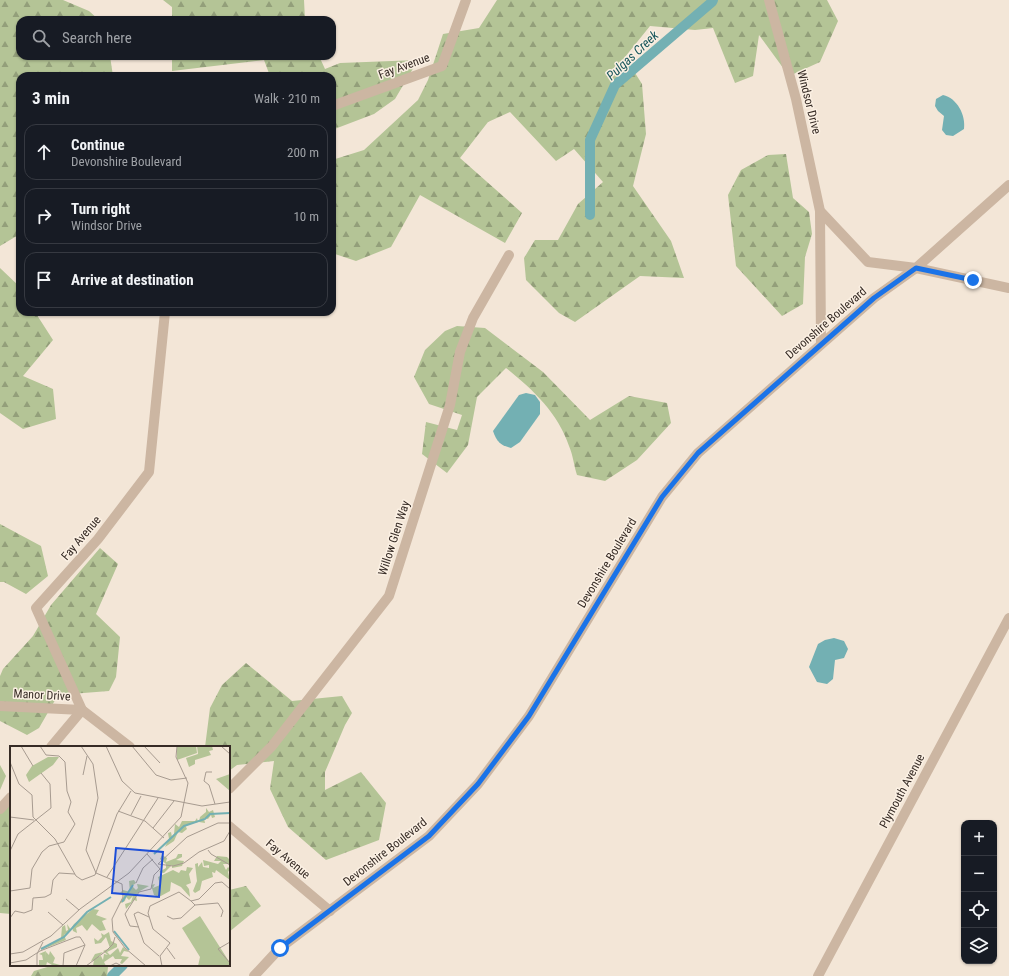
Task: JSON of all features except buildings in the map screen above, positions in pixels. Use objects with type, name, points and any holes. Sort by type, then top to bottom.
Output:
[{"type":"street","name":"Fay Avenue","points":[[336,105],[442,66],[466,0]]},
{"type":"street","name":"Windsor Drive","points":[[769,0],[796,99],[820,211],[821,344]]},
{"type":"street","name":"Devonshire Boulevard","points":[[254,976],[280,948],[429,836],[478,784],[529,716],[662,497],[698,453],[874,298],[916,268],[961,226],[1009,185]]},
{"type":"street","points":[[820,211],[868,262],[916,268],[1009,288]]},
{"type":"street","name":"Willow Glen Way","points":[[230,788],[272,746],[389,596],[450,405],[463,346],[473,318],[509,255]]},
{"type":"street","name":"Fay Avenue","points":[[129,746],[82,710],[36,608],[98,539],[149,472],[165,316]]},
{"type":"street","name":"Plymouth Avenue","points":[[818,976],[1009,618]]},
{"type":"street","name":"Manor Drive","points":[[0,706],[82,710]]},
{"type":"street","points":[[52,746],[82,710]]},
{"type":"street","points":[[0,809],[10,798]]},
{"type":"street","name":"Fay Avenue","points":[[230,827],[330,911]]},
{"type":"green space","points":[[0,0],[63,0],[89,11],[95,16],[16,16],[16,60],[111,60],[112,72],[16,72],[16,236],[0,246]]},
{"type":"green space","points":[[163,0],[304,0],[305,16],[172,16],[172,7]]},
{"type":"green space","points":[[497,0],[827,0],[838,21],[820,62],[789,76],[759,35],[753,76],[735,83],[713,28],[695,30],[650,26],[625,57],[642,84],[646,134],[633,186],[671,241],[684,278],[640,276],[575,322],[559,313],[526,280],[524,258],[535,240],[558,240],[578,204],[603,182],[574,149],[556,161],[510,112],[488,122],[460,158],[522,213],[505,243],[420,195],[391,247],[356,261],[336,254],[336,159],[364,150],[418,100],[428,80],[443,34],[479,28]]},
{"type":"green space","points":[[172,60],[264,60],[172,71]]},
{"type":"green space","points":[[264,60],[321,60],[325,69],[340,63],[418,60],[395,99],[374,114],[336,128],[336,72],[268,72]]},
{"type":"green space","points":[[786,154],[793,198],[809,212],[812,234],[805,257],[803,304],[782,316],[736,266],[728,195],[741,170],[768,155]]},
{"type":"green space","points":[[0,268],[16,283],[16,316],[38,316],[53,340],[23,376],[53,389],[56,419],[23,429],[0,413]]},
{"type":"green space","points":[[457,326],[485,328],[543,372],[590,420],[629,396],[667,403],[671,423],[637,460],[605,481],[577,475],[564,434],[551,412],[525,384],[506,368],[477,397],[468,445],[447,473],[422,454],[426,422],[457,430],[462,415],[429,404],[414,377],[425,350],[445,331]]},
{"type":"green space","points":[[0,524],[41,546],[48,576],[26,594],[4,582],[0,582]]},
{"type":"green space","points":[[100,548],[118,564],[96,614],[120,637],[116,677],[109,691],[58,695],[39,728],[27,735],[0,721],[0,676],[3,669],[33,636],[51,605]]},
{"type":"green space","points":[[246,663],[292,701],[342,696],[352,713],[345,725],[325,772],[325,790],[361,772],[386,803],[379,840],[326,860],[288,827],[270,789],[274,761],[237,765],[230,770],[230,746],[205,746],[210,708],[222,685]]},
{"type":"green space","points":[[0,765],[6,776],[0,790]]},
{"type":"green space","points":[[0,803],[10,806],[10,914],[0,913]]},
{"type":"green space","points":[[246,886],[261,906],[230,931],[230,890]]},
{"type":"green space","points":[[51,966],[108,966],[107,976],[31,976],[34,971]]},
{"type":"water","points":[[943,95],[956,103],[964,118],[964,129],[953,136],[946,135],[942,130],[944,116],[935,106],[936,99]]},
{"type":"water","points":[[526,393],[535,395],[540,402],[540,414],[520,442],[511,448],[507,447],[499,442],[493,431],[519,395]]},
{"type":"water","points":[[834,638],[844,641],[848,649],[844,658],[835,660],[833,679],[827,684],[817,682],[809,667],[818,644],[825,640]]},
{"type":"waterway","name":"Pulgas Creek","points":[[590,215],[590,140],[615,85],[713,0]]},
{"type":"waterway","name":"Pulgas Creek","points":[[112,976],[122,966]]},
{"type":"route","points":[[280,948],[429,836],[478,784],[529,716],[662,497],[698,453],[874,298],[916,268],[973,280]]}]
